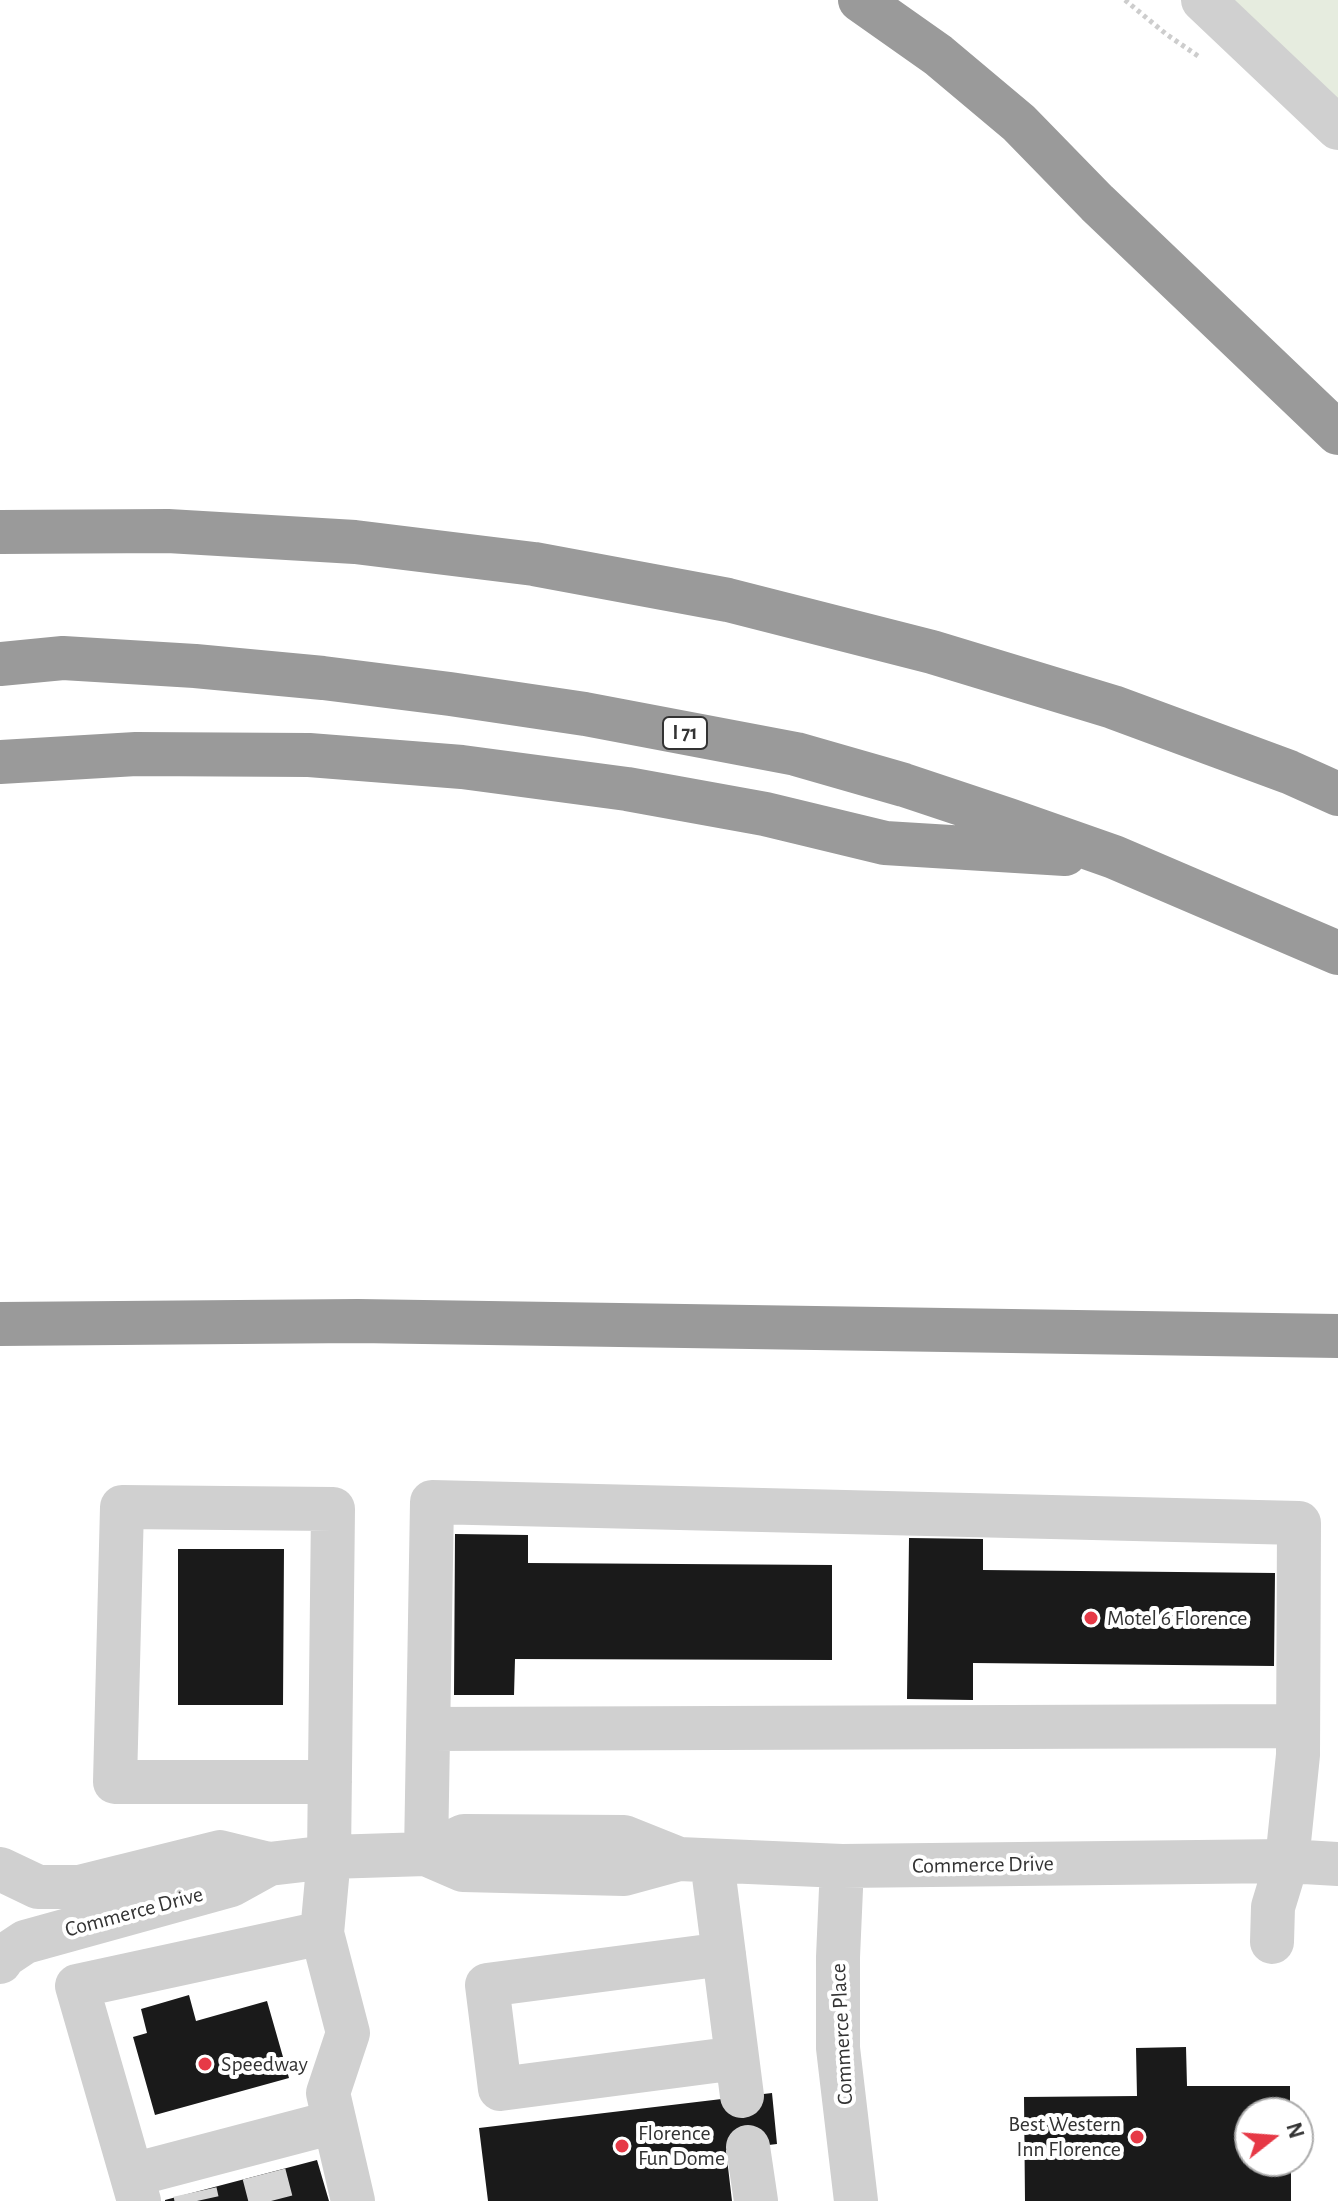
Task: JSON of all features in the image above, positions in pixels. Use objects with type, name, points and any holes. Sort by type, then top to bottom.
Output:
[{"type":"highway","points":[[860,0],[938,55],[1019,123],[1097,203],[1338,433]]},
{"type":"highway","points":[[0,532],[168,531],[355,542],[534,564],[728,600],[932,652],[1113,707],[1289,772],[1338,794]]},
{"type":"highway","name":"I 71","points":[[0,664],[63,658],[195,666],[337,680],[585,714],[796,754],[979,810],[1114,857],[1338,953]]},
{"type":"highway","points":[[0,762],[136,754],[309,755],[462,767],[627,789],[765,814],[885,843],[1114,857]]},
{"type":"highway","points":[[0,1324],[358,1321],[1338,1336]]},
{"type":"street","points":[[1203,0],[1338,128]]},
{"type":"street","points":[[426,1854],[432,1502],[1299,1523],[1298,1755],[1287,1861],[1273,1907],[1272,1942]]},
{"type":"street","points":[[330,1782],[115,1782],[122,1507],[333,1509],[330,1782],[329,1857],[322,1933],[348,2033],[328,2093],[353,2201]]},
{"type":"street","points":[[429,1729],[1298,1726]]},
{"type":"street","name":"Commerce Drive","points":[[0,1869],[38,1887],[79,1887],[220,1852],[269,1864],[329,1857],[426,1854],[463,1870],[624,1874],[695,1860],[842,1866],[1287,1861],[1338,1864]]},
{"type":"street","points":[[695,1860],[724,1954],[739,2077],[500,2089],[487,1985],[724,1954]]},
{"type":"street","name":"Commerce Drive","points":[[0,1962],[25,1942],[231,1885],[269,1864]]},
{"type":"street","name":"Commerce Place","points":[[842,1866],[838,2048],[856,2201]]},
{"type":"street","points":[[322,1933],[77,1986],[135,2188],[260,2158],[334,2122]]},
{"type":"street","points":[[748,2147],[756,2201]]},
{"type":"shaded area","points":[[1203,0],[1338,0],[1338,128]]},
{"type":"building","points":[[455,1534],[528,1535],[528,1563],[832,1565],[832,1660],[515,1659],[514,1695],[454,1695]]},
{"type":"building","name":"Motel 6 Florence","points":[[909,1538],[983,1539],[983,1570],[1275,1573],[1274,1666],[973,1663],[973,1700],[907,1699]]},
{"type":"building","points":[[178,1549],[284,1549],[283,1705],[178,1705]]},
{"type":"building","points":[[189,1995],[196,2021],[267,2001],[289,2078],[155,2115],[133,2037],[147,2033],[141,2009]]},
{"type":"building","name":"Best Western Inn Florence","points":[[1186,2047],[1187,2086],[1290,2086],[1290,2097],[1234,2097],[1234,2177],[1291,2177],[1291,2201],[1025,2201],[1024,2097],[1137,2096],[1136,2048]]},
{"type":"building","name":"Florence Fun Dome","points":[[772,2093],[777,2144],[726,2150],[732,2201],[488,2201],[479,2128]]},
{"type":"building","points":[[317,2160],[329,2201],[165,2201],[165,2200]]},
{"type":"tunnel","points":[[264,2174],[271,2201]]},
{"type":"tunnel","points":[[195,2192],[197,2201]]},
{"type":"place","name":"Motel 6 Florence","points":[[1091,1618]]},
{"type":"place","name":"Speedway","points":[[205,2064]]},
{"type":"place","name":"Best Western Inn Florence","points":[[1137,2137]]},
{"type":"place","name":"Florence Fun Dome","points":[[622,2146]]}]
